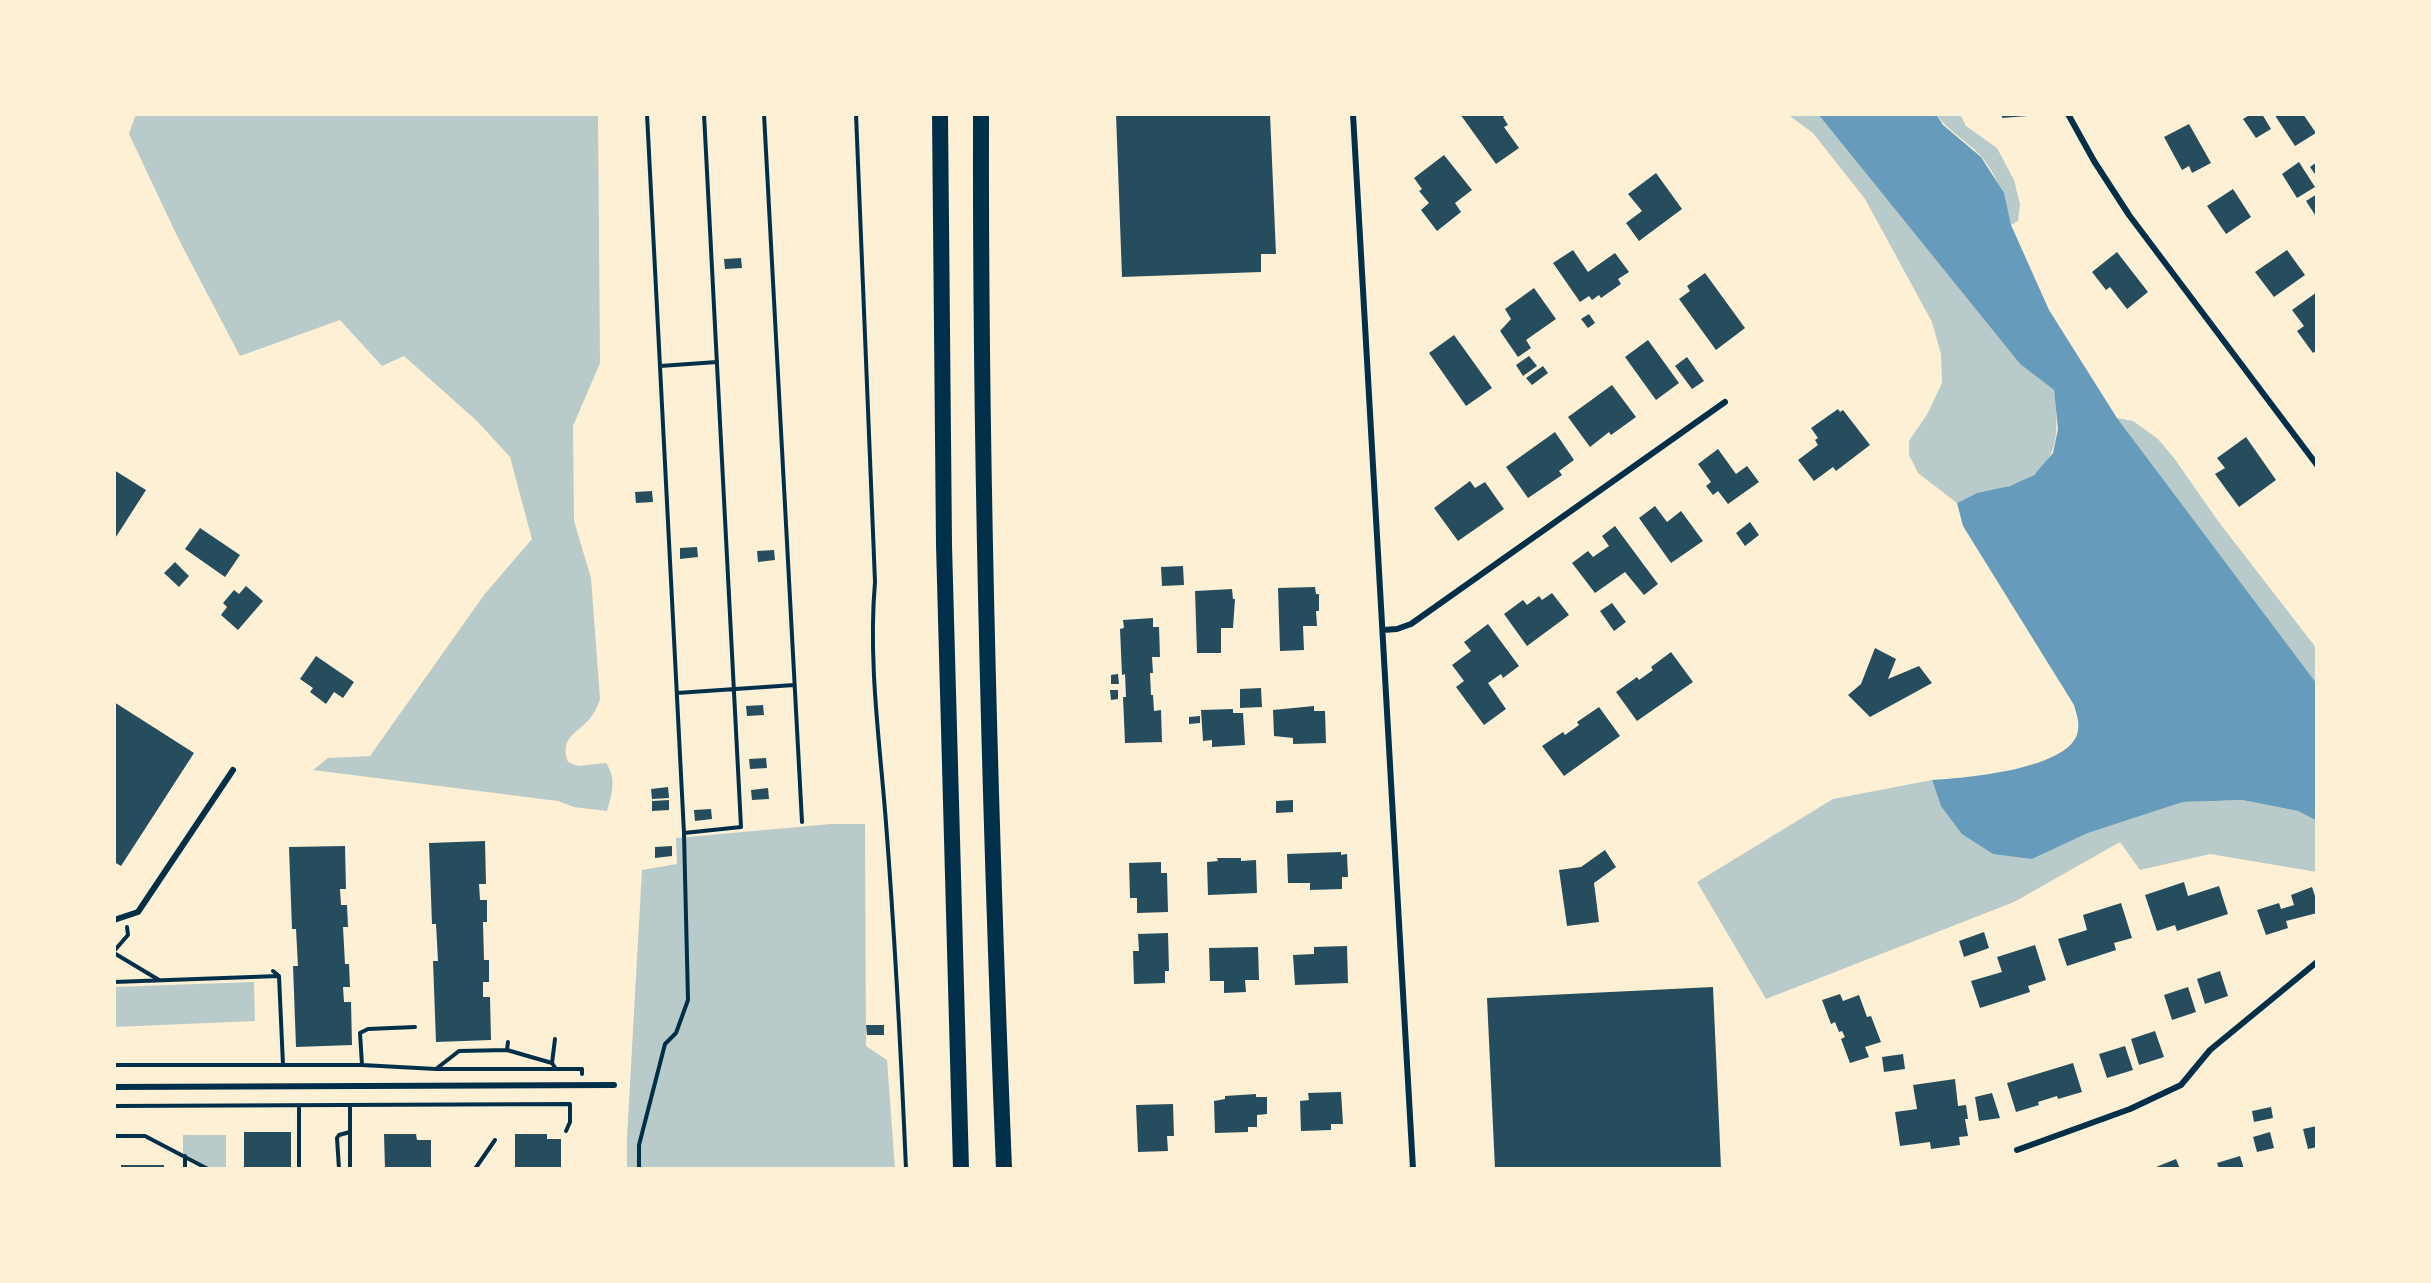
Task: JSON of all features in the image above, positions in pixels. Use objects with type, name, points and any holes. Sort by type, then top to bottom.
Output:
[{"type":"highway","points":[[940,114],[944,545],[961,1169]]},
{"type":"highway","points":[[981,114],[980,316],[983,567],[1004,1169]]},
{"type":"street","points":[[1353,114],[1413,1169]]},
{"type":"street","points":[[2068,114],[2094,161],[2129,215],[2317,465]]},
{"type":"street","points":[[1383,630],[1397,629],[1411,624],[1725,402]]},
{"type":"street","points":[[114,920],[126,918],[138,912],[233,770]]},
{"type":"street","points":[[2017,1150],[2122,1113],[2181,1085],[2210,1050],[2317,962]]},
{"type":"street","points":[[114,1088],[614,1085]]},
{"type":"path","points":[[639,1169],[639,1145],[665,1044],[676,1033],[688,1000],[684,833],[647,114]]},
{"type":"path","points":[[684,833],[741,827],[704,114]]},
{"type":"path","points":[[765,114],[802,822]]},
{"type":"path","points":[[855,114],[875,582],[873,613],[877,715],[886,826],[906,1169]]},
{"type":"path","points":[[660,366],[717,362]]},
{"type":"path","points":[[676,693],[794,685]]},
{"type":"path","points":[[126,918],[128,935],[114,952],[159,981]]},
{"type":"path","points":[[273,970],[279,976],[283,1065]]},
{"type":"path","points":[[114,982],[279,976]]},
{"type":"path","points":[[362,1065],[360,1033],[368,1029],[415,1027]]},
{"type":"path","points":[[552,1063],[555,1039]]},
{"type":"path","points":[[507,1050],[508,1042]]},
{"type":"path","points":[[436,1069],[459,1051],[507,1050],[552,1063],[557,1069]]},
{"type":"path","points":[[114,1065],[362,1065],[436,1069],[582,1069]]},
{"type":"path","points":[[114,1106],[570,1104],[570,1122],[566,1131]]},
{"type":"path","points":[[299,1105],[299,1169]]},
{"type":"path","points":[[350,1105],[350,1169]]},
{"type":"path","points":[[339,1169],[337,1138],[339,1135],[350,1132]]},
{"type":"path","points":[[114,1136],[145,1136],[208,1169]]},
{"type":"path","points":[[475,1169],[495,1140]]},
{"type":"path","points":[[185,1156],[185,1169]]},
{"type":"shaded area","points":[[136,114],[598,114],[600,363],[573,426],[574,521],[591,578],[600,699],[591,717],[571,736],[566,746],[566,753],[568,762],[578,766],[606,763],[612,775],[612,793],[607,811],[574,807],[558,801],[313,770],[328,758],[370,756],[484,595],[532,539],[510,457],[477,421],[404,356],[382,366],[340,320],[240,356],[179,240],[129,134]]},
{"type":"shaded area","points":[[1787,114],[1818,114],[2020,364],[2054,390],[2056,436],[2053,449],[2039,471],[2009,486],[1978,493],[1957,503],[1918,473],[1909,455],[1909,441],[1928,413],[1942,383],[1941,354],[1932,322],[1865,199],[1813,133]]},
{"type":"shaded area","points":[[1936,114],[1960,114],[1966,126],[1997,148],[2014,180],[2020,204],[2018,221],[2011,225],[2000,189],[1981,156],[1946,126]]},
{"type":"shaded area","points":[[2117,418],[2133,421],[2158,439],[2174,458],[2218,521],[2317,649],[2317,684]]},
{"type":"shaded area","points":[[1932,780],[1941,806],[2032,859],[2088,833],[2183,802],[2242,800],[2298,811],[2317,821],[2317,872],[2210,854],[2140,870],[2120,842],[2014,902],[1766,999],[1697,882],[1833,799]]},
{"type":"shaded area","points":[[831,824],[865,824],[866,1046],[887,1060],[895,1169],[627,1169],[642,870],[677,864],[676,838]]},
{"type":"shaded area","points":[[254,982],[255,1021],[114,1027],[114,987]]},
{"type":"shaded area","points":[[183,1135],[226,1135],[226,1169],[212,1169],[183,1153]]},
{"type":"water","points":[[1818,114],[1936,114],[1943,125],[1981,157],[2004,193],[2011,225],[2049,310],[2117,418],[2317,684],[2317,821],[2298,811],[2242,800],[2183,802],[2088,833],[2032,859],[1993,854],[1962,834],[1941,806],[1932,780],[1988,774],[2032,765],[2067,748],[2076,737],[2078,721],[2074,705],[1963,526],[1957,503],[1977,493],[2010,486],[2034,475],[2053,453],[2058,429],[2054,390],[2020,364]]},
{"type":"building","points":[[1116,114],[1270,114],[1276,254],[1261,254],[1261,272],[1122,277]]},
{"type":"building","points":[[1460,114],[1507,114],[1503,117],[1508,125],[1504,127],[1519,148],[1496,164]]},
{"type":"building","points":[[2002,114],[2028,114],[2028,116],[2002,118]]},
{"type":"building","points":[[2251,114],[2262,114],[2271,129],[2256,138],[2243,119]]},
{"type":"building","points":[[2274,114],[2303,114],[2316,133],[2295,146]]},
{"type":"building","points":[[2189,124],[2211,163],[2192,173],[2189,166],[2182,170],[2164,137]]},
{"type":"building","points":[[1444,155],[1472,190],[1455,203],[1461,212],[1437,231],[1421,210],[1429,203],[1419,191],[1422,189],[1414,178]]},
{"type":"building","points":[[2299,162],[2315,187],[2297,198],[2282,174]]},
{"type":"building","points":[[2317,162],[2317,177],[2310,167]]},
{"type":"building","points":[[1656,173],[1682,209],[1639,241],[1626,223],[1642,211],[1628,194]]},
{"type":"building","points":[[2233,189],[2251,217],[2226,234],[2207,206]]},
{"type":"building","points":[[2317,194],[2317,218],[2306,201]]},
{"type":"building","points":[[1573,250],[1588,272],[1615,253],[1629,272],[1618,279],[1621,284],[1601,298],[1599,295],[1592,300],[1589,296],[1580,302],[1553,263]]},
{"type":"building","points":[[2287,250],[2305,275],[2274,297],[2255,272]]},
{"type":"building","points":[[2117,252],[2148,292],[2127,309],[2110,287],[2106,290],[2092,272]]},
{"type":"building","points":[[741,258],[742,268],[725,269],[724,259]]},
{"type":"building","points":[[1705,273],[1745,328],[1716,350],[1679,299],[1690,291],[1687,286]]},
{"type":"building","points":[[1534,288],[1556,319],[1526,340],[1531,348],[1518,357],[1500,331],[1511,319],[1505,309]]},
{"type":"building","points":[[2317,292],[2317,350],[2313,353],[2297,331],[2304,326],[2292,310]]},
{"type":"building","points":[[1589,314],[1595,323],[1588,328],[1581,319]]},
{"type":"building","points":[[1454,335],[1492,388],[1466,406],[1429,353]]},
{"type":"building","points":[[1648,340],[1679,383],[1656,400],[1625,357]]},
{"type":"building","points":[[1529,356],[1537,366],[1523,376],[1516,365]]},
{"type":"building","points":[[1687,357],[1704,381],[1692,389],[1675,366]]},
{"type":"building","points":[[1543,366],[1548,373],[1532,385],[1526,378]]},
{"type":"building","points":[[1612,385],[1636,417],[1611,435],[1609,432],[1590,447],[1568,417]]},
{"type":"building","points":[[1838,409],[1840,412],[1843,410],[1870,445],[1836,471],[1833,467],[1814,481],[1798,460],[1818,445],[1815,440],[1818,438],[1811,428]]},
{"type":"building","points":[[1555,432],[1574,460],[1559,471],[1562,475],[1528,498],[1506,467]]},
{"type":"building","points":[[2246,437],[2276,480],[2239,507],[2215,474],[2225,468],[2217,458]]},
{"type":"building","points":[[1718,449],[1736,474],[1747,466],[1759,482],[1728,504],[1718,491],[1713,495],[1706,486],[1711,482],[1698,464]]},
{"type":"building","points":[[114,470],[146,490],[114,540]]},
{"type":"building","points":[[1470,481],[1475,488],[1485,482],[1504,509],[1458,541],[1434,508]]},
{"type":"building","points":[[652,491],[653,502],[636,503],[635,492]]},
{"type":"building","points":[[1655,506],[1667,522],[1681,511],[1703,541],[1671,563],[1639,518]]},
{"type":"building","points":[[1750,522],[1759,535],[1745,546],[1736,533]]},
{"type":"building","points":[[1615,526],[1658,584],[1644,595],[1625,572],[1595,593],[1572,563],[1588,551],[1593,557],[1609,546],[1602,536]]},
{"type":"building","points":[[200,528],[240,555],[225,577],[185,549]]},
{"type":"building","points":[[697,547],[698,557],[680,559],[680,548]]},
{"type":"building","points":[[774,550],[775,560],[758,562],[757,551]]},
{"type":"building","points":[[175,562],[189,576],[179,587],[164,573]]},
{"type":"building","points":[[1183,566],[1184,585],[1162,586],[1161,567]]},
{"type":"building","points":[[246,586],[263,601],[238,630],[221,615],[227,607],[223,603],[234,590],[239,594]]},
{"type":"building","points":[[1315,587],[1316,594],[1319,594],[1319,611],[1316,611],[1317,626],[1303,626],[1304,650],[1280,651],[1278,588]]},
{"type":"building","points":[[1232,589],[1233,599],[1235,599],[1233,628],[1221,628],[1221,653],[1197,653],[1195,591]]},
{"type":"building","points":[[1552,593],[1569,615],[1527,646],[1504,614],[1523,600],[1527,605],[1539,596],[1542,600]]},
{"type":"building","points":[[1612,603],[1626,622],[1614,631],[1600,611]]},
{"type":"building","points":[[1153,618],[1153,627],[1159,627],[1160,657],[1152,657],[1151,695],[1153,695],[1154,711],[1161,710],[1162,742],[1125,743],[1123,697],[1126,697],[1125,674],[1122,675],[1120,629],[1124,628],[1123,620]]},
{"type":"building","points":[[1488,624],[1519,666],[1503,678],[1501,674],[1488,683],[1506,709],[1484,725],[1456,687],[1464,681],[1452,665],[1471,651],[1464,642]]},
{"type":"building","points":[[1875,648],[1896,659],[1888,679],[1919,666],[1932,683],[1870,717],[1848,695],[1861,684]]},
{"type":"building","points":[[1671,652],[1693,682],[1637,721],[1616,692],[1637,677],[1639,680],[1653,670],[1651,667]]},
{"type":"building","points":[[316,656],[354,682],[343,698],[334,692],[326,704],[310,692],[313,688],[300,679]]},
{"type":"building","points":[[1118,674],[1119,684],[1111,684],[1111,675]]},
{"type":"building","points":[[1261,688],[1262,707],[1240,708],[1240,689]]},
{"type":"building","points":[[1110,690],[1118,690],[1118,699],[1111,700]]},
{"type":"building","points":[[114,702],[194,753],[121,866],[116,863],[114,867]]},
{"type":"building","points":[[763,705],[764,715],[747,716],[746,706]]},
{"type":"building","points":[[1314,706],[1314,711],[1325,711],[1326,743],[1293,744],[1293,738],[1274,736],[1273,710]]},
{"type":"building","points":[[1599,707],[1620,736],[1564,776],[1542,746],[1563,732],[1565,735],[1579,725],[1577,722]]},
{"type":"building","points":[[1233,709],[1233,713],[1243,713],[1245,745],[1212,747],[1212,740],[1203,741],[1201,710]]},
{"type":"building","points":[[1200,716],[1200,723],[1189,724],[1189,717]]},
{"type":"building","points":[[766,758],[767,768],[750,769],[749,759]]},
{"type":"building","points":[[668,787],[669,798],[652,799],[651,789]]},
{"type":"building","points":[[768,788],[769,799],[752,800],[751,790]]},
{"type":"building","points":[[669,800],[669,810],[652,811],[652,801]]},
{"type":"building","points":[[1293,800],[1293,812],[1276,813],[1276,801]]},
{"type":"building","points":[[711,809],[712,819],[695,821],[694,810]]},
{"type":"building","points":[[485,841],[486,884],[479,884],[480,900],[487,900],[487,922],[483,922],[484,960],[489,960],[489,982],[483,982],[483,997],[490,997],[491,1040],[436,1042],[433,961],[438,961],[436,924],[432,924],[429,843]]},
{"type":"building","points":[[345,846],[346,889],[340,889],[341,905],[347,905],[348,927],[343,927],[345,964],[349,964],[350,987],[343,987],[344,1002],[351,1002],[352,1045],[296,1047],[293,966],[298,966],[296,929],[292,929],[289,847]]},
{"type":"building","points":[[672,846],[672,856],[655,858],[655,847]]},
{"type":"building","points":[[1605,850],[1616,867],[1594,883],[1599,922],[1567,926],[1559,870],[1581,867]]},
{"type":"building","points":[[1341,852],[1341,855],[1347,854],[1348,877],[1342,877],[1342,889],[1310,890],[1310,883],[1288,883],[1287,854]]},
{"type":"building","points":[[1217,858],[1256,860],[1257,893],[1208,895],[1207,862],[1218,861]]},
{"type":"building","points":[[1161,862],[1161,873],[1167,873],[1168,912],[1137,913],[1137,898],[1130,898],[1129,863]]},
{"type":"building","points":[[2184,882],[2188,896],[2219,886],[2228,914],[2177,931],[2175,925],[2157,931],[2145,895]]},
{"type":"building","points":[[2312,887],[2317,902],[2317,913],[2286,921],[2288,928],[2266,935],[2257,910],[2279,903],[2281,909],[2294,905],[2291,895]]},
{"type":"building","points":[[2121,903],[2132,938],[2114,943],[2116,950],[2067,966],[2058,939],[2087,930],[2083,915]]},
{"type":"building","points":[[1984,932],[1989,948],[1964,957],[1959,941]]},
{"type":"building","points":[[1168,933],[1169,971],[1165,971],[1165,983],[1134,984],[1133,951],[1139,951],[1138,934]]},
{"type":"building","points":[[2035,945],[2046,980],[2028,986],[2030,992],[1980,1008],[1971,981],[2002,972],[1997,957]]},
{"type":"building","points":[[1347,946],[1348,983],[1295,985],[1293,955],[1314,954],[1314,947]]},
{"type":"building","points":[[1258,947],[1259,980],[1245,980],[1246,992],[1224,993],[1224,981],[1210,981],[1209,948]]},
{"type":"building","points":[[2220,971],[2228,996],[2205,1004],[2197,979]]},
{"type":"building","points":[[1713,987],[1721,1168],[1495,1169],[1487,998]]},
{"type":"building","points":[[2188,987],[2196,1012],[2172,1020],[2164,995]]},
{"type":"building","points":[[1840,994],[1843,1001],[1859,995],[1867,1017],[1871,1016],[1881,1042],[1865,1047],[1869,1057],[1850,1063],[1841,1039],[1845,1037],[1842,1031],[1839,1032],[1835,1022],[1831,1024],[1822,1000]]},
{"type":"building","points":[[866,1025],[884,1025],[884,1035],[867,1035]]},
{"type":"building","points":[[2155,1031],[2164,1057],[2139,1065],[2131,1039]]},
{"type":"building","points":[[2125,1046],[2133,1070],[2107,1078],[2099,1054]]},
{"type":"building","points":[[1903,1054],[1905,1069],[1884,1072],[1882,1057]]},
{"type":"building","points":[[2073,1063],[2082,1092],[2058,1099],[2057,1096],[2038,1102],[2039,1105],[2016,1112],[2007,1083]]},
{"type":"building","points":[[1955,1079],[1958,1106],[1966,1105],[1968,1119],[1965,1119],[1968,1136],[1959,1137],[1960,1145],[1931,1149],[1930,1142],[1900,1146],[1895,1112],[1917,1109],[1913,1085]]},
{"type":"building","points":[[1341,1092],[1343,1124],[1331,1124],[1331,1130],[1301,1131],[1300,1101],[1309,1100],[1308,1093]]},
{"type":"building","points":[[1992,1093],[2000,1118],[1979,1121],[1975,1097]]},
{"type":"building","points":[[1256,1094],[1256,1097],[1267,1097],[1267,1114],[1257,1115],[1257,1127],[1248,1127],[1248,1132],[1215,1133],[1214,1101],[1225,1099],[1225,1096]]},
{"type":"building","points":[[1173,1104],[1174,1136],[1167,1136],[1168,1151],[1138,1152],[1136,1105]]},
{"type":"building","points":[[2271,1107],[2273,1118],[2254,1122],[2252,1111]]},
{"type":"building","points":[[2317,1126],[2317,1147],[2308,1149],[2303,1129]]},
{"type":"building","points":[[244,1132],[291,1132],[291,1169],[244,1169]]},
{"type":"building","points":[[2270,1132],[2274,1148],[2257,1152],[2253,1137]]},
{"type":"building","points":[[384,1134],[416,1134],[417,1140],[431,1140],[431,1169],[385,1169]]},
{"type":"building","points":[[515,1134],[547,1134],[547,1139],[561,1139],[561,1169],[515,1169]]},
{"type":"building","points":[[2240,1156],[2244,1169],[2219,1169],[2217,1163]]},
{"type":"building","points":[[2176,1159],[2180,1169],[2151,1169]]},
{"type":"building","points":[[121,1165],[164,1165],[164,1169],[121,1169]]}]
